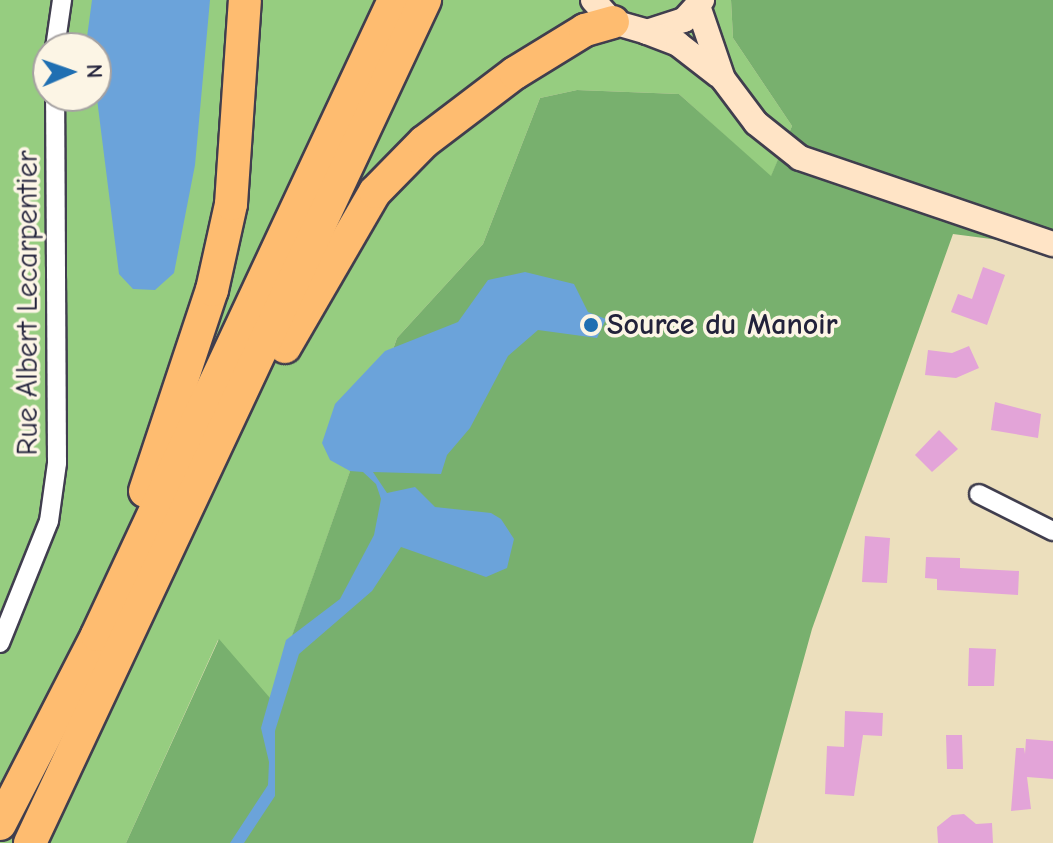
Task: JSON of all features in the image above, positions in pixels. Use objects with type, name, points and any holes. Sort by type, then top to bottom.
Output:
[{"type":"highway","points":[[97,635],[212,290],[231,204],[245,0]]},
{"type":"highway","points":[[0,824],[97,635],[394,0]]},
{"type":"highway","points":[[30,843],[425,0]]},
{"type":"highway","points":[[147,594],[375,192],[424,142],[515,73],[585,30],[603,11]]},
{"type":"street","points":[[57,32],[62,0]]},
{"type":"street","points":[[647,32],[667,29],[700,3],[723,79]]},
{"type":"street","points":[[603,11],[678,44],[723,79],[756,123],[800,158],[1053,244]]},
{"type":"street","name":"Rue Albert Lecarpentier","points":[[0,643],[49,521],[57,463],[55,112]]},
{"type":"street","points":[[979,494],[1053,531]]},
{"type":"green space","points":[[0,0],[731,0],[733,38],[792,126],[771,177],[679,94],[577,90],[540,98],[483,244],[397,338],[270,699],[218,640],[126,843],[0,843]]},
{"type":"green space","points":[[731,0],[1053,0],[1053,247],[953,234],[812,629],[753,843],[126,843],[219,639],[270,698],[397,338],[483,244],[540,98],[577,90],[679,94],[771,176],[792,126],[733,38]]},
{"type":"water","points":[[92,0],[210,0],[195,165],[174,273],[155,290],[133,289],[119,274],[99,112],[112,112],[112,32],[88,32]]},
{"type":"water","points":[[525,272],[574,284],[588,312],[606,319],[597,338],[538,330],[508,356],[470,428],[447,455],[441,474],[373,472],[387,493],[415,487],[435,507],[491,513],[501,519],[514,539],[507,568],[486,577],[401,547],[372,591],[299,654],[275,731],[275,796],[244,843],[230,843],[268,785],[269,762],[261,728],[286,640],[340,599],[374,535],[381,499],[376,484],[363,472],[350,471],[330,460],[322,443],[335,404],[385,351],[458,322],[488,280]]},
{"type":"building","points":[[983,267],[1005,275],[987,325],[951,312],[958,294],[972,299]]},
{"type":"building","name":"Source du Manoir","points":[[591,316],[600,325],[591,334],[582,325]]},
{"type":"building","points":[[969,346],[979,368],[956,378],[925,375],[928,350],[952,353]]},
{"type":"building","points":[[995,402],[1041,414],[1038,438],[991,430]]},
{"type":"building","points":[[939,430],[958,449],[932,472],[915,455]]},
{"type":"building","points":[[865,536],[890,538],[887,583],[862,582]]},
{"type":"building","points":[[926,557],[960,558],[960,568],[1019,571],[1018,595],[937,590],[937,579],[925,578]]},
{"type":"building","points":[[969,648],[996,649],[994,686],[968,686]]},
{"type":"building","points":[[845,711],[883,713],[882,736],[863,735],[854,796],[825,794],[827,746],[844,747]]},
{"type":"building","points":[[946,735],[962,735],[963,769],[947,769]]},
{"type":"building","points":[[1026,739],[1053,741],[1053,779],[1027,777],[1031,809],[1011,811],[1016,748],[1024,748],[1025,754]]},
{"type":"building","points":[[964,814],[976,824],[992,823],[993,843],[938,843],[937,827],[952,815]]},
{"type":"place","name":"Source du Manoir","points":[[591,325]]}]
